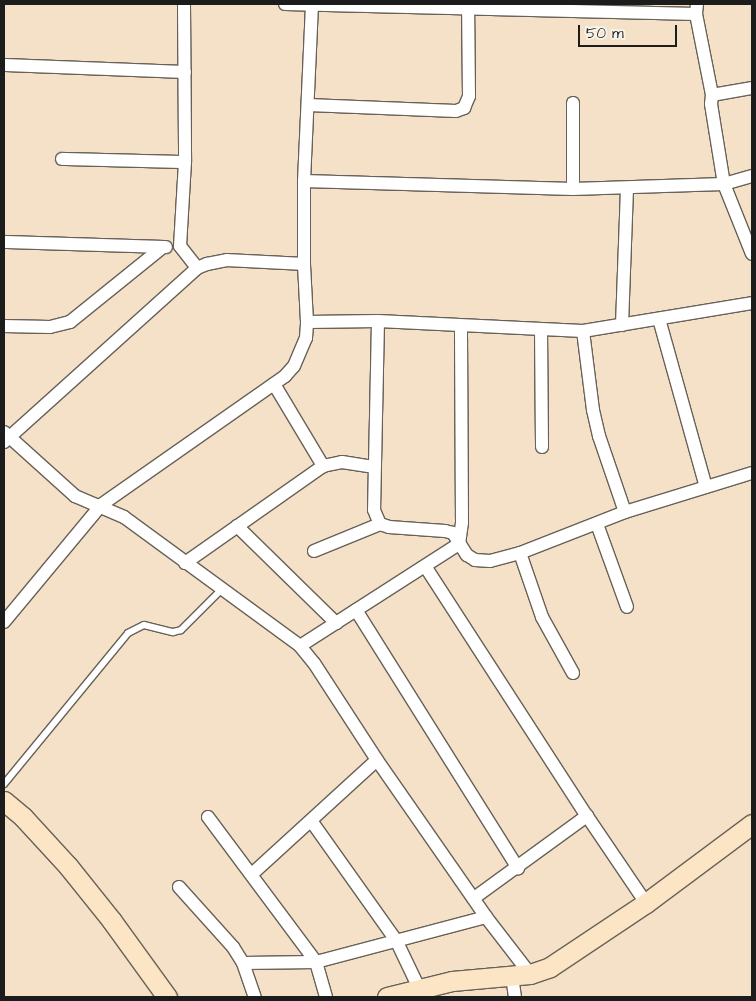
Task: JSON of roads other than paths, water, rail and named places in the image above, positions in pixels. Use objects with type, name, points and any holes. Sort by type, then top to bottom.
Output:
[{"type":"street","points":[[184,4],[186,72],[185,162],[180,246],[197,268]]},
{"type":"street","points":[[285,4],[697,9],[712,95],[711,104],[724,184],[752,254]]},
{"type":"street","points":[[4,622],[101,505],[274,384],[294,366],[306,338],[307,322],[304,264],[304,181],[312,5]]},
{"type":"street","points":[[308,105],[456,111],[464,108],[469,96],[468,6]]},
{"type":"street","points":[[4,64],[186,72]]},
{"type":"street","points":[[712,95],[752,88]]},
{"type":"street","points":[[573,103],[573,189]]},
{"type":"street","points":[[62,159],[185,162]]},
{"type":"street","points":[[304,181],[573,189],[724,184],[752,176]]},
{"type":"street","points":[[622,325],[627,188]]},
{"type":"street","points":[[4,242],[180,246]]},
{"type":"street","points":[[4,326],[50,327],[70,322],[163,247]]},
{"type":"street","points":[[304,264],[227,260],[197,268],[5,437],[75,496],[101,505],[135,524],[185,563],[300,646],[314,662],[377,760],[486,917],[521,975],[515,997]]},
{"type":"street","points":[[307,322],[378,321],[583,331],[752,303]]},
{"type":"street","points":[[659,319],[706,487]]},
{"type":"street","points":[[378,321],[374,510],[380,524]]},
{"type":"street","points":[[300,646],[459,544],[462,523],[461,326]]},
{"type":"street","points":[[541,330],[542,447]]},
{"type":"street","points":[[583,331],[592,410],[625,512]]},
{"type":"street","points":[[274,384],[323,466]]},
{"type":"street","points":[[185,563],[323,466],[342,462],[375,467]]},
{"type":"street","points":[[314,551],[380,524],[389,527],[453,533],[467,555],[475,560],[490,561],[520,553],[625,512],[752,473]]},
{"type":"street","points":[[597,524],[627,607]]},
{"type":"street","points":[[238,526],[336,623]]},
{"type":"street","points":[[520,553],[542,617],[573,673]]},
{"type":"street","points":[[425,566],[587,816],[646,903]]},
{"type":"street","points":[[356,610],[518,868]]},
{"type":"street","points":[[252,874],[312,822],[377,760]]},
{"type":"street","points":[[4,801],[24,817],[68,866],[112,921],[167,997]]},
{"type":"street","points":[[474,898],[518,868],[587,816]]},
{"type":"street","points":[[208,817],[316,962],[326,997]]},
{"type":"street","points":[[312,822],[396,940],[419,988]]},
{"type":"street","points":[[388,997],[419,988],[452,982],[521,975],[560,961],[646,903],[752,824]]},
{"type":"street","points":[[179,887],[233,948],[243,963],[255,997]]},
{"type":"street","points":[[243,963],[316,962],[486,917]]},
{"type":"lane","points":[[4,784],[128,633],[144,625],[173,632],[181,630],[222,589]]}]
